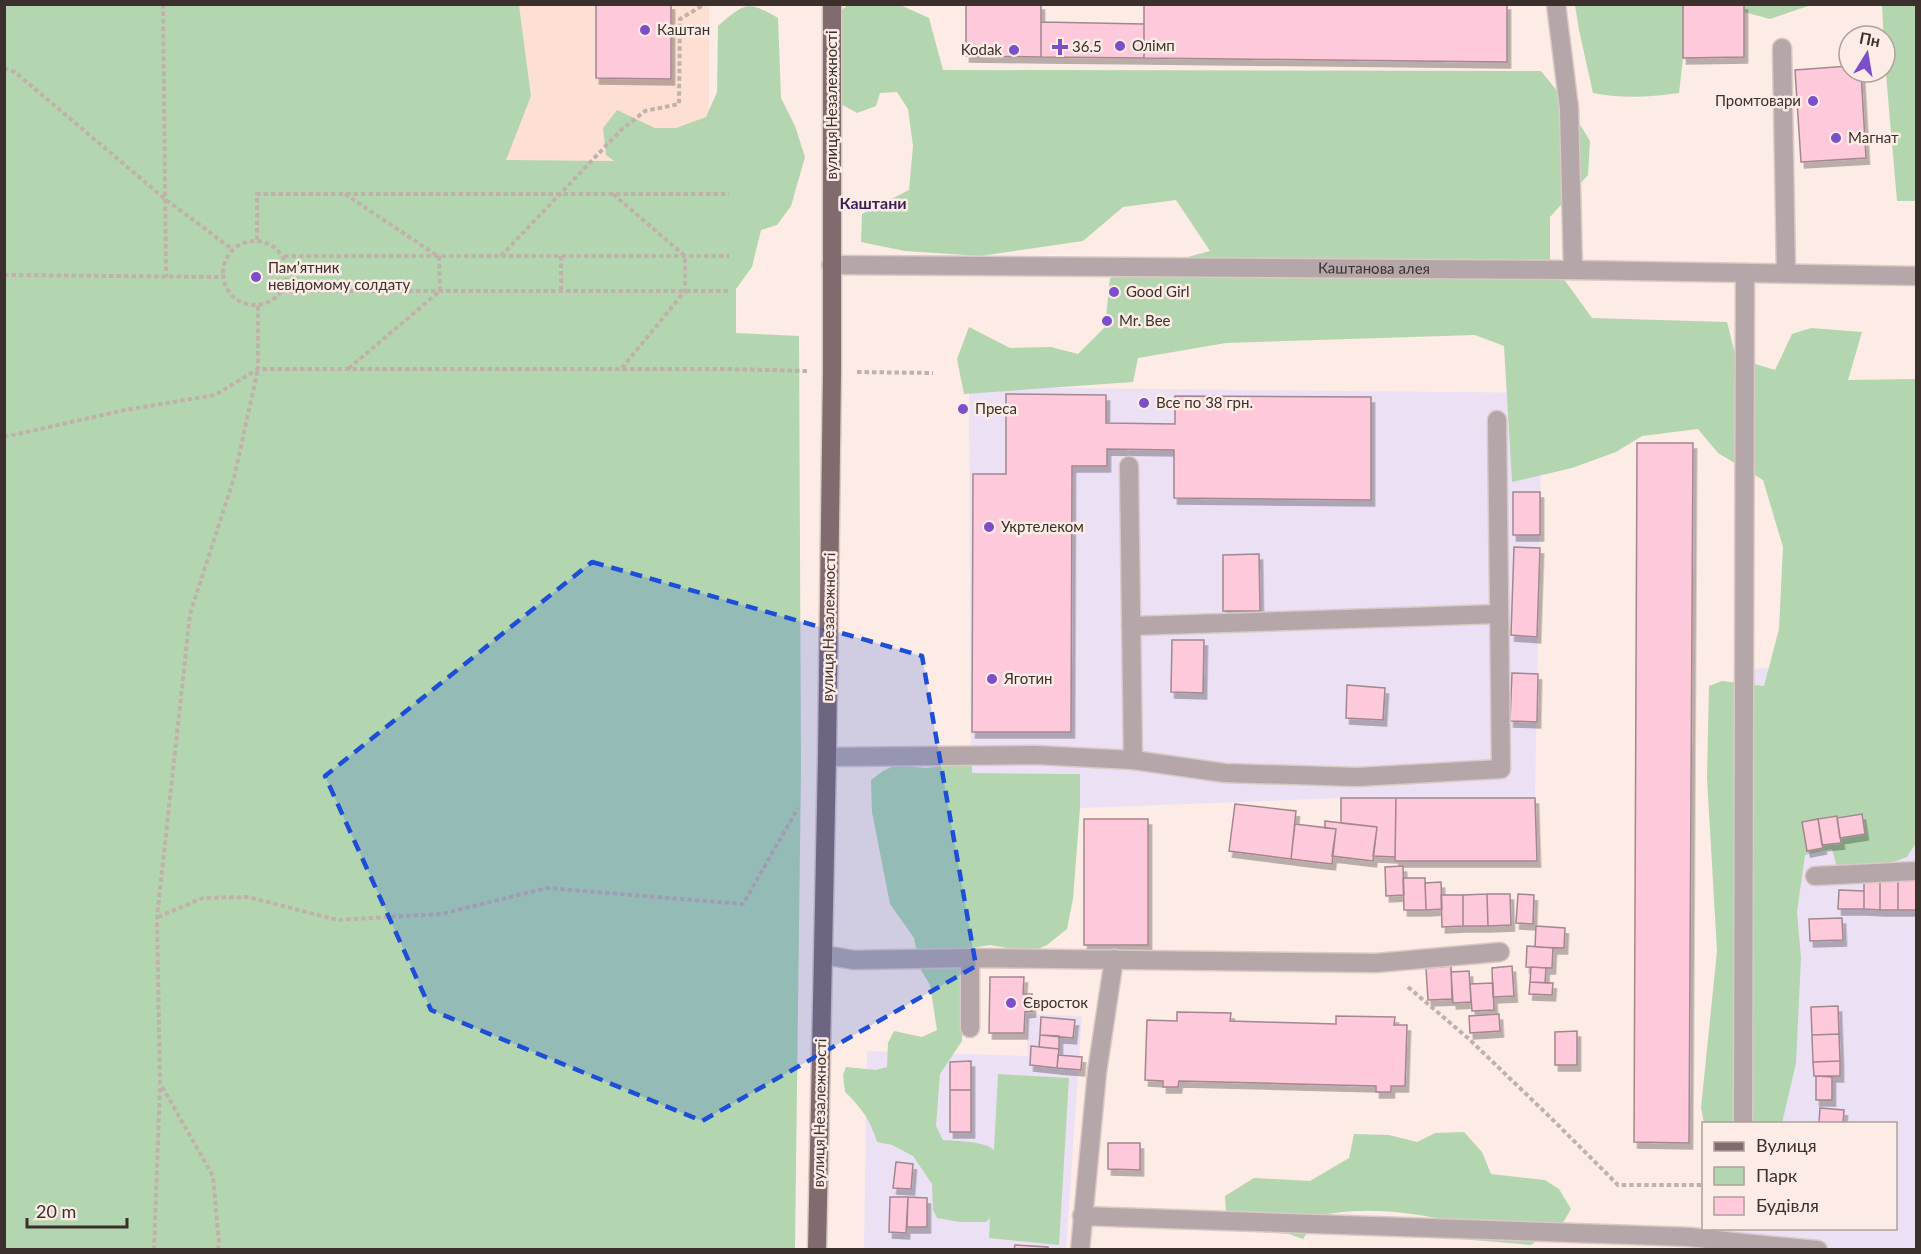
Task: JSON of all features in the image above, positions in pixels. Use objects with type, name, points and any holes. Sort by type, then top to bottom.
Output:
[{"type":"main road","name":"вулиця Незалежності","points":[[817,1250],[828,757],[832,371],[832,4]]},
{"type":"street","points":[[1556,4],[1569,108],[1573,270]]},
{"type":"street","points":[[1782,48],[1786,273]]},
{"type":"street","name":"Каштанова алея","points":[[831,265],[1573,270],[1917,276]]},
{"type":"street","points":[[1743,1122],[1745,273]]},
{"type":"street","points":[[828,757],[1035,755],[1133,760],[1225,773],[1357,777],[1502,769],[1497,420]]},
{"type":"street","points":[[1129,466],[1133,760]]},
{"type":"street","points":[[1131,626],[1499,614]]},
{"type":"street","points":[[1815,876],[1917,871]]},
{"type":"street","points":[[824,956],[854,960],[970,958],[1376,963],[1500,952]]},
{"type":"street","points":[[970,958],[970,1028]]},
{"type":"street","points":[[1080,1250],[1097,1072],[1114,959]]},
{"type":"street","points":[[1082,1216],[1690,1237],[1743,1236],[1818,1250]]},
{"type":"path","points":[[164,4],[166,277]]},
{"type":"path","points":[[500,256],[621,129],[645,111],[679,104],[680,19],[705,4]]},
{"type":"path","points":[[4,68],[15,72],[165,199],[232,249]]},
{"type":"path","points":[[257,240],[257,194],[729,194]]},
{"type":"path","points":[[344,194],[438,256]]},
{"type":"path","points":[[613,194],[685,256],[685,291],[621,369]]},
{"type":"path","points":[[257,240],[272,244],[284,256],[288,273],[281,291],[268,303],[258,306],[238,301],[228,292],[222,277],[224,260],[232,249],[244,242],[257,240]]},
{"type":"path","points":[[284,256],[729,256]]},
{"type":"path","points":[[438,256],[440,291]]},
{"type":"path","points":[[561,256],[561,291]]},
{"type":"path","points":[[4,275],[222,277]]},
{"type":"path","points":[[281,291],[729,291]]},
{"type":"path","points":[[348,369],[440,291]]},
{"type":"path","points":[[154,1250],[160,1083],[157,917],[190,614],[234,478],[258,369],[258,306]]},
{"type":"path","points":[[4,437],[124,410],[215,395],[258,369],[729,369],[933,373]]},
{"type":"path","points":[[157,917],[203,898],[248,897],[337,920],[441,914],[547,888],[743,904],[799,806]]},
{"type":"path","points":[[1376,963],[1426,1000],[1469,1039],[1618,1185],[1702,1185]]},
{"type":"path","points":[[160,1083],[213,1176],[218,1250]]},
{"type":"highlighted area","points":[[592,562],[922,656],[976,966],[702,1121],[431,1010],[325,776]]},
{"type":"shaded area","points":[[519,5],[709,5],[709,164],[505,160],[531,96]]},
{"type":"shaded area","points":[[969,387],[1542,393],[1535,798],[1341,798],[1080,808],[1080,774],[971,773]]},
{"type":"shaded area","points":[[1916,663],[1916,1249],[1732,1250],[1733,1230],[1897,1230],[1897,1122],[1733,1122],[1735,671],[1799,665]]},
{"type":"shaded area","points":[[1026,1014],[1082,1016],[1066,1249],[864,1250],[867,1051],[1028,1056]]},
{"type":"green space","points":[[5,4],[519,5],[531,96],[506,160],[614,161],[606,155],[603,128],[617,110],[655,128],[676,128],[706,117],[717,92],[718,26],[746,7],[759,8],[778,18],[781,98],[795,126],[805,157],[791,206],[777,225],[761,230],[752,267],[736,289],[736,333],[799,336],[801,767],[795,1249],[5,1249]]},
{"type":"green space","points":[[898,4],[929,18],[943,70],[1541,71],[1566,102],[1590,141],[1588,175],[1550,217],[1550,260],[1592,318],[1727,322],[1736,358],[1775,370],[1792,334],[1811,328],[1862,332],[1848,380],[1916,379],[1916,843],[1907,857],[1869,871],[1837,868],[1832,849],[1805,855],[1797,912],[1801,958],[1796,1063],[1782,1122],[1704,1122],[1701,1108],[1717,951],[1707,778],[1709,686],[1722,681],[1764,686],[1779,629],[1783,547],[1763,480],[1718,453],[1698,429],[1642,436],[1616,452],[1572,468],[1512,482],[1504,346],[1475,335],[1226,343],[1138,358],[1133,382],[964,394],[957,359],[969,327],[1010,348],[1051,347],[1078,354],[1105,327],[1110,278],[1210,251],[1176,200],[1123,207],[1083,241],[980,256],[905,251],[861,242],[862,214],[909,190],[913,146],[908,109],[897,92],[880,93],[876,106],[857,113],[839,103],[836,16],[847,5]]},
{"type":"green space","points":[[1744,4],[1811,5],[1770,19],[1744,12]]},
{"type":"green space","points":[[1575,5],[1683,5],[1683,58],[1679,93],[1636,97],[1593,93]]},
{"type":"green space","points":[[1882,5],[1916,5],[1916,201],[1897,201],[1887,84],[1897,84],[1897,24],[1883,24]]},
{"type":"green space","points":[[896,765],[925,768],[972,766],[972,773],[1080,774],[1080,808],[1073,899],[1067,929],[1047,945],[1031,952],[990,945],[965,949],[962,1041],[940,1074],[936,1126],[943,1140],[977,1143],[994,1150],[998,1074],[1069,1078],[1059,1245],[989,1238],[990,1218],[986,1222],[960,1222],[937,1218],[933,1210],[932,1184],[913,1156],[892,1145],[877,1142],[865,1115],[845,1092],[843,1075],[846,1067],[876,1070],[887,1067],[888,1043],[894,1031],[922,1037],[937,1030],[930,985],[921,970],[914,938],[890,904],[872,812],[871,780]]},
{"type":"green space","points":[[1464,1132],[1482,1152],[1491,1174],[1545,1180],[1559,1189],[1571,1209],[1564,1221],[1531,1245],[1449,1238],[1441,1219],[1380,1211],[1318,1216],[1303,1239],[1289,1234],[1227,1229],[1225,1196],[1254,1178],[1310,1181],[1349,1158],[1354,1134],[1389,1135],[1417,1142],[1435,1133]]},
{"type":"building","points":[[596,4],[671,4],[671,79],[596,78]]},
{"type":"building","points":[[966,4],[1041,4],[1041,57],[966,56]]},
{"type":"building","points":[[1144,4],[1507,4],[1507,62],[1144,58]]},
{"type":"building","points":[[1683,4],[1744,4],[1744,57],[1683,58]]},
{"type":"building","points":[[1041,22],[1144,24],[1144,58],[1041,57]]},
{"type":"building","points":[[1837,67],[1837,84],[1862,84],[1866,158],[1801,162],[1795,70]]},
{"type":"building","points":[[1006,394],[1106,395],[1106,423],[1175,424],[1175,396],[1371,397],[1371,500],[1174,498],[1174,450],[1107,449],[1107,466],[1072,466],[1071,732],[972,732],[973,474],[1006,474]]},
{"type":"building","points":[[1637,443],[1693,443],[1689,1143],[1634,1142]]},
{"type":"building","points":[[1513,492],[1540,492],[1540,535],[1513,535]]},
{"type":"building","points":[[1514,547],[1540,548],[1537,637],[1511,635]]},
{"type":"building","points":[[1259,554],[1260,611],[1223,611],[1223,555]]},
{"type":"building","points":[[1172,640],[1204,640],[1203,693],[1171,692]]},
{"type":"building","points":[[1512,673],[1538,674],[1537,722],[1510,721]]},
{"type":"building","points":[[1347,685],[1385,688],[1383,720],[1346,718]]},
{"type":"building","points":[[1341,798],[1396,798],[1395,857],[1373,856],[1377,827],[1341,823]]},
{"type":"building","points":[[1396,798],[1535,798],[1537,861],[1395,861]]},
{"type":"building","points":[[1235,804],[1296,811],[1291,859],[1229,851]]},
{"type":"building","points":[[1862,814],[1865,834],[1840,838],[1837,818]]},
{"type":"building","points":[[1837,816],[1841,843],[1822,845],[1818,819]]},
{"type":"building","points":[[1084,819],[1148,819],[1148,945],[1084,945]]},
{"type":"building","points":[[1818,819],[1823,848],[1807,851],[1802,822]]},
{"type":"building","points":[[1325,821],[1377,827],[1373,861],[1332,856],[1336,829],[1325,828]]},
{"type":"building","points":[[1295,824],[1336,829],[1332,864],[1291,859]]},
{"type":"building","points":[[1403,866],[1404,895],[1386,896],[1385,867]]},
{"type":"building","points":[[1403,878],[1425,878],[1426,910],[1404,910]]},
{"type":"building","points":[[1880,878],[1898,880],[1898,910],[1880,910]]},
{"type":"building","points":[[1898,880],[1916,880],[1916,910],[1898,910]]},
{"type":"building","points":[[1441,882],[1442,909],[1426,910],[1425,883]]},
{"type":"building","points":[[1864,882],[1880,882],[1880,910],[1864,909]]},
{"type":"building","points":[[1839,890],[1864,891],[1864,909],[1838,909]]},
{"type":"building","points":[[1487,894],[1488,926],[1463,926],[1463,895]]},
{"type":"building","points":[[1487,894],[1510,894],[1511,925],[1488,926]]},
{"type":"building","points":[[1518,894],[1534,895],[1533,924],[1516,923]]},
{"type":"building","points":[[1441,895],[1463,895],[1463,926],[1442,927]]},
{"type":"building","points":[[1842,918],[1843,940],[1810,941],[1809,919]]},
{"type":"building","points":[[1536,926],[1565,928],[1564,948],[1535,947]]},
{"type":"building","points":[[1527,946],[1553,948],[1552,968],[1526,967]]},
{"type":"building","points":[[1451,966],[1452,999],[1428,1000],[1426,968]]},
{"type":"building","points":[[1512,966],[1514,996],[1493,997],[1492,968]]},
{"type":"building","points":[[1531,967],[1546,968],[1545,983],[1530,982]]},
{"type":"building","points":[[1469,971],[1471,1002],[1453,1003],[1451,972]]},
{"type":"building","name":"Євросток","points":[[990,977],[1024,977],[1023,994],[1032,994],[1032,1011],[1025,1012],[1024,1033],[989,1033]]},
{"type":"building","points":[[1530,982],[1553,983],[1552,995],[1529,994]]},
{"type":"building","points":[[1493,983],[1494,1010],[1472,1011],[1470,984]]},
{"type":"building","points":[[1838,1006],[1839,1034],[1812,1035],[1811,1007]]},
{"type":"building","points":[[1177,1012],[1231,1013],[1230,1021],[1336,1024],[1336,1016],[1395,1017],[1394,1025],[1407,1025],[1405,1086],[1391,1086],[1391,1092],[1376,1092],[1376,1086],[1179,1081],[1178,1087],[1163,1087],[1163,1081],[1145,1080],[1147,1020],[1177,1021]]},
{"type":"building","points":[[1499,1014],[1500,1031],[1470,1033],[1469,1016]]},
{"type":"building","points":[[1041,1017],[1075,1020],[1073,1038],[1040,1035]]},
{"type":"building","points":[[1577,1031],[1577,1065],[1555,1065],[1555,1032]]},
{"type":"building","points":[[1839,1034],[1840,1061],[1813,1062],[1812,1035]]},
{"type":"building","points":[[1040,1035],[1059,1036],[1059,1049],[1039,1047]]},
{"type":"building","points":[[1031,1046],[1059,1049],[1057,1068],[1030,1065]]},
{"type":"building","points":[[1058,1055],[1082,1057],[1081,1070],[1057,1068]]},
{"type":"building","points":[[971,1061],[971,1090],[950,1090],[950,1062]]},
{"type":"building","points":[[1840,1061],[1840,1076],[1814,1076],[1813,1062]]},
{"type":"building","points":[[1816,1076],[1832,1077],[1832,1100],[1816,1100]]},
{"type":"building","points":[[950,1090],[971,1090],[971,1132],[950,1132]]},
{"type":"building","points":[[1820,1108],[1844,1110],[1843,1122],[1819,1122]]},
{"type":"building","points":[[1108,1143],[1140,1143],[1140,1170],[1108,1169]]},
{"type":"building","points":[[896,1162],[913,1164],[911,1189],[893,1188]]},
{"type":"building","points":[[890,1197],[908,1197],[906,1233],[889,1232]]},
{"type":"building","points":[[908,1197],[927,1198],[927,1227],[907,1227]]},
{"type":"building","points":[[1015,1245],[1048,1247],[1048,1250],[1014,1250]]},
{"type":"place","name":"Каштан","points":[[645,30]]},
{"type":"place","name":"Олімп","points":[[1120,46]]},
{"type":"place","name":"36.5","points":[[1060,47]]},
{"type":"place","name":"Kodak","points":[[1014,50]]},
{"type":"place","name":"Промтовари","points":[[1813,101]]},
{"type":"place","name":"Магнат","points":[[1836,138]]},
{"type":"place","name":"Пам’ятник невідомому солдату","points":[[256,277]]},
{"type":"place","name":"Good Girl","points":[[1114,292]]},
{"type":"place","name":"Mr. Bee","points":[[1107,321]]},
{"type":"place","name":"Все по 38 грн.","points":[[1144,403]]},
{"type":"place","name":"Преса","points":[[963,409]]},
{"type":"place","name":"Укртелеком","points":[[989,527]]},
{"type":"place","name":"Яготин","points":[[992,679]]},
{"type":"place","name":"Євросток","points":[[1011,1003]]},
{"type":"district","name":"Каштани","points":[[873,203]]}]
